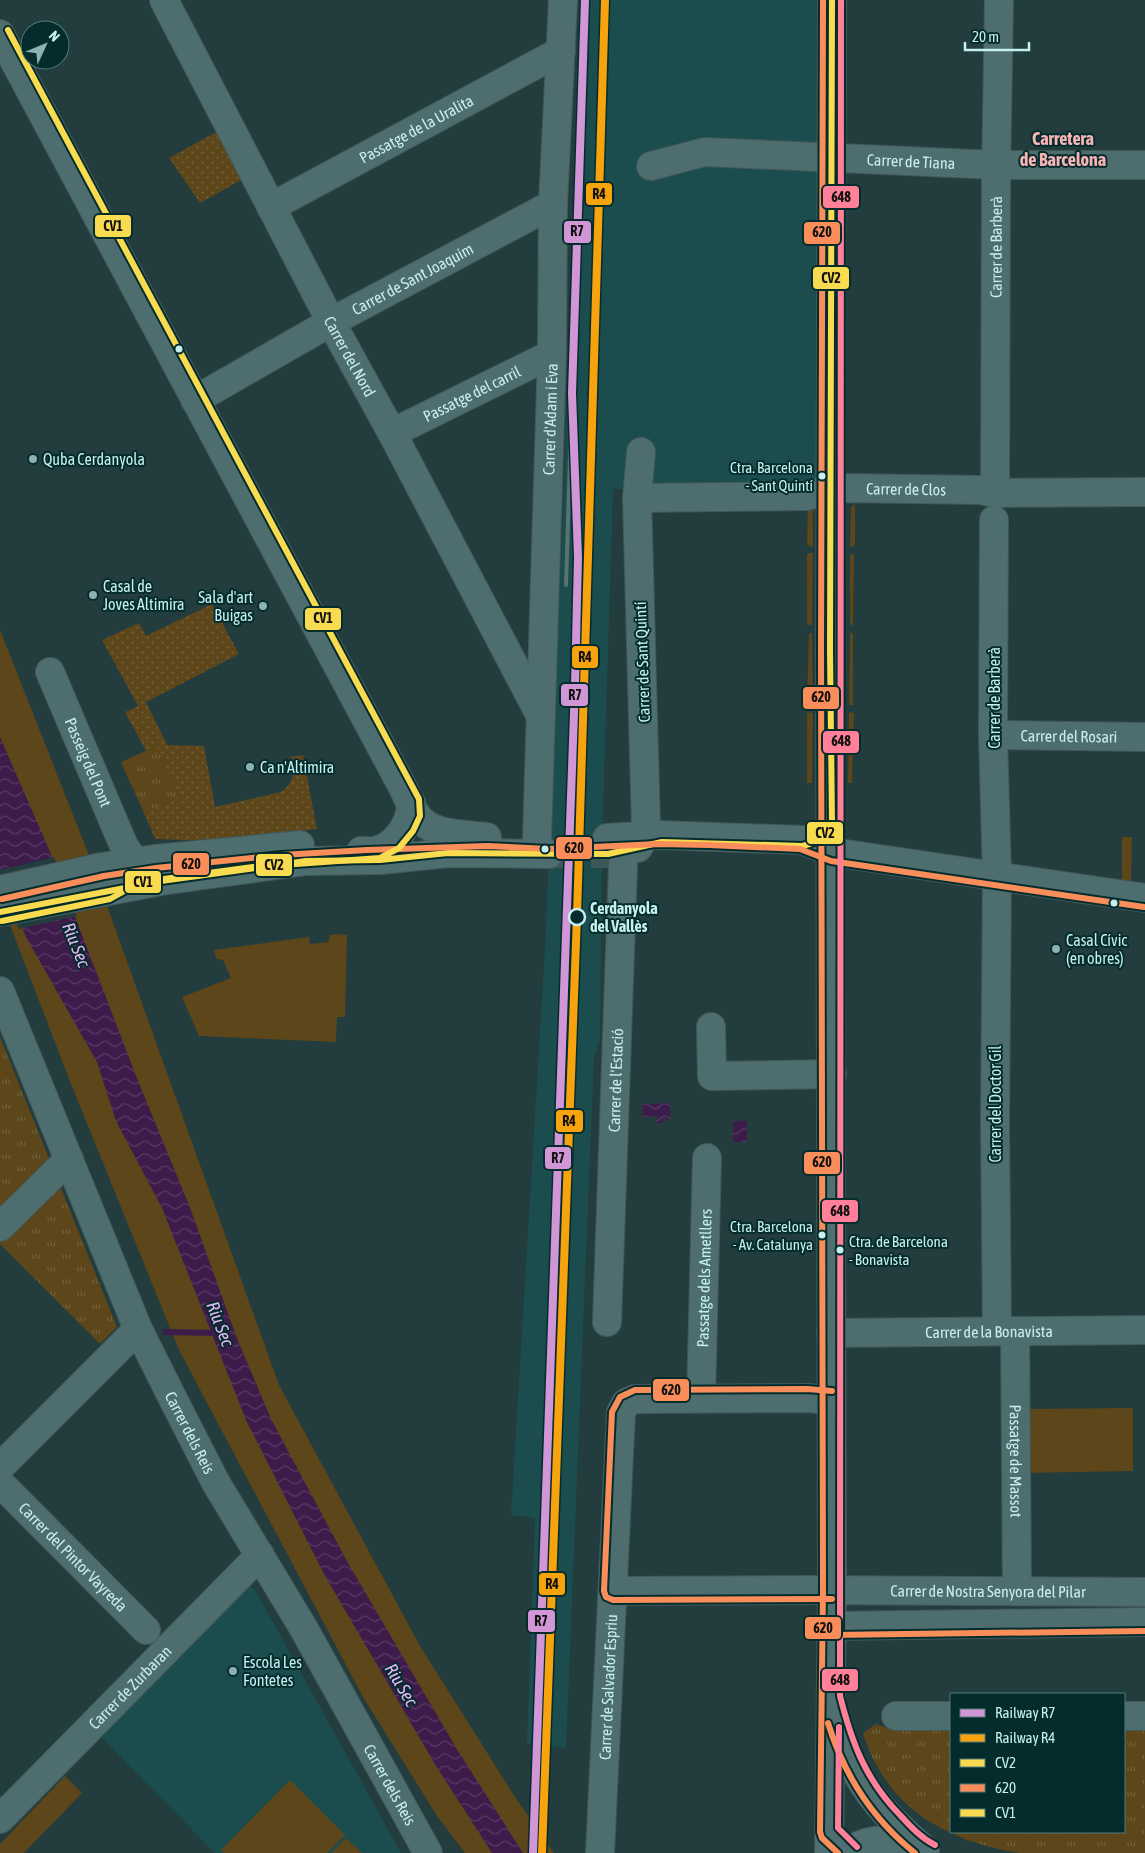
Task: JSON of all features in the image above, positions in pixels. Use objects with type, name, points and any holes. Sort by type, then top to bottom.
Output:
[{"type":"main road","points":[[832,0],[832,822],[822,848],[832,886],[832,1626],[830,1697],[841,1848],[873,1840],[928,1852]]},
{"type":"main road","points":[[830,1697],[847,1755],[867,1791],[890,1818],[928,1852]]},
{"type":"street","name":"Carrer del Nord","points":[[164,0],[331,322],[392,433],[539,713]]},
{"type":"street","name":"Carrer d'Adam i Eva","points":[[545,844],[539,713],[552,354],[553,204],[563,0]]},
{"type":"street","name":"Carrer de Barberà","points":[[995,493],[996,165],[999,0]]},
{"type":"street","points":[[0,34],[416,814],[424,824],[440,831],[545,844]]},
{"type":"street","name":"Passatge de la Uralita","points":[[271,207],[561,51]]},
{"type":"street","name":"Carrer de Tiana","points":[[651,166],[705,152],[996,165],[1145,165]]},
{"type":"street","name":"Carrer de Sant Joaquim","points":[[195,400],[331,322],[553,204]]},
{"type":"street","name":"Passatge del carril","points":[[392,433],[552,354]]},
{"type":"street","name":"Carrer de Sant Quintí","points":[[629,842],[637,498],[641,452]]},
{"type":"street","name":"Carrer de Clos","points":[[637,498],[807,496],[831,489],[844,488],[981,490],[995,493],[1145,492]]},
{"type":"street","name":"Carrer de Barberà","points":[[994,520],[993,735],[997,876]]},
{"type":"street","name":"Passeig del Pont","points":[[50,672],[125,875]]},
{"type":"street","name":"Carrer del Rosari","points":[[993,735],[1145,737]]},
{"type":"street","points":[[390,855],[411,814],[411,803]]},
{"type":"street","points":[[390,855],[429,840],[487,837]]},
{"type":"street","points":[[629,842],[822,848],[1145,898]]},
{"type":"street","points":[[629,842],[795,854],[809,858],[832,886]]},
{"type":"street","name":"Carrer de l'Estació","points":[[607,1322],[629,842]]},
{"type":"street","points":[[0,890],[271,856],[309,853],[390,855],[448,853],[545,844]]},
{"type":"street","points":[[0,912],[125,875]]},
{"type":"street","name":"Carrer del Doctor Gil","points":[[997,876],[995,1133],[1006,1331]]},
{"type":"street","name":"Carrer dels Reis","points":[[0,990],[138,1329],[216,1483],[304,1629],[428,1853]]},
{"type":"street","points":[[711,1027],[712,1076],[832,1074]]},
{"type":"street","points":[[0,1227],[69,1158]]},
{"type":"street","name":"Passatge dels Ametllers","points":[[701,1398],[707,1158]]},
{"type":"street","points":[[0,1466],[138,1329]]},
{"type":"street","name":"Carrer de la Bonavista","points":[[831,1333],[1145,1330]]},
{"type":"street","name":"Passatge de Massot","points":[[1006,1331],[1017,1591]]},
{"type":"street","points":[[701,1398],[802,1398],[831,1400]]},
{"type":"street","name":"Carrer de Salvador Espriu","points":[[600,1853],[621,1412],[626,1403],[634,1399],[701,1398]]},
{"type":"street","name":"Carrer del Pintor Vayreda","points":[[0,1483],[146,1630]]},
{"type":"street","name":"Carrer de Zurbaran","points":[[0,1819],[260,1555]]},
{"type":"street","name":"Carrer de Nostra Senyora del Pilar","points":[[612,1591],[1145,1592]]},
{"type":"street","name":"Carrer de Nostra Senyora del Pilar","points":[[832,1626],[1145,1622]]},
{"type":"street","points":[[896,1716],[950,1716]]},
{"type":"street","points":[[1125,1716],[1145,1716]]},
{"type":"shaded area","points":[[579,0],[833,0],[838,486],[613,489],[602,842],[600,1040],[594,1057],[566,1748],[527,1744],[535,1518],[511,1515],[545,949],[565,462]]},
{"type":"shaded area","name":"Escola Les Fontetes","points":[[249,1586],[254,1588],[401,1853],[215,1853],[101,1737]]},
{"type":"green space","points":[[220,130],[245,178],[200,203],[169,158]]},
{"type":"green space","points":[[808,505],[813,508],[813,547],[807,545]]},
{"type":"green space","points":[[853,505],[856,505],[855,545],[850,547],[851,508]]},
{"type":"green space","points":[[813,553],[812,626],[807,624],[807,555]]},
{"type":"green space","points":[[850,554],[854,555],[853,624],[850,626]]},
{"type":"green space","points":[[212,604],[239,654],[146,702],[167,745],[204,746],[215,807],[281,792],[289,784],[292,777],[290,757],[303,755],[317,829],[206,841],[155,839],[144,813],[180,797],[157,747],[146,751],[125,712],[138,706],[102,640],[139,623],[146,636]]},
{"type":"green space","points":[[0,630],[87,850],[279,1385],[420,1646],[515,1797],[554,1853],[465,1853],[437,1816],[363,1697],[179,1350],[69,1079],[0,899]]},
{"type":"green space","points":[[850,632],[853,634],[853,705],[849,705]]},
{"type":"green space","points":[[809,633],[812,633],[813,706],[807,703]]},
{"type":"green space","points":[[811,712],[813,714],[812,783],[807,783],[807,713]]},
{"type":"green space","points":[[849,712],[854,713],[852,783],[848,783]]},
{"type":"green space","points":[[157,746],[180,797],[144,813],[121,762]]},
{"type":"green space","points":[[1122,837],[1132,837],[1131,881],[1122,880]]},
{"type":"green space","points":[[330,935],[347,935],[345,1017],[337,1017],[336,1042],[199,1036],[182,997],[231,978],[223,960],[216,959],[214,950],[309,937],[310,944],[328,942]]},
{"type":"green space","points":[[0,1037],[117,1327],[100,1344],[0,1244]]},
{"type":"green space","points":[[1133,1408],[1133,1471],[1024,1473],[1023,1409]]},
{"type":"green space","points":[[876,1724],[897,1731],[897,1725],[950,1726],[950,1833],[922,1817],[903,1801],[887,1782],[873,1759],[863,1733]]},
{"type":"green space","points":[[1125,1726],[1145,1726],[1145,1853],[1019,1853],[967,1840],[951,1833],[1125,1833]]},
{"type":"green space","points":[[65,1776],[82,1793],[24,1853],[0,1853],[0,1844]]},
{"type":"green space","points":[[290,1780],[345,1835],[327,1853],[224,1853],[221,1850]]},
{"type":"green space","points":[[346,1838],[362,1853],[331,1853]]},
{"type":"water","name":"Riu Sec","points":[[0,737],[51,854],[138,1081],[189,1205],[238,1341],[272,1421],[348,1563],[458,1751],[523,1853],[492,1853],[436,1766],[324,1574],[246,1420],[162,1208],[116,1121],[97,1062],[26,937],[0,877]]},
{"type":"water","points":[[670,1103],[670,1120],[667,1121],[664,1116],[663,1122],[660,1124],[656,1122],[658,1116],[643,1117],[642,1104]]},
{"type":"water","points":[[733,1121],[747,1121],[747,1142],[733,1142]]},
{"type":"pier","points":[[54,857],[77,916],[19,929],[0,883],[0,870]]},
{"type":"waterway","name":"Riu Sec","points":[[166,1332],[220,1333]]},
{"type":"tunnel","points":[[549,854],[608,854]]},
{"type":"railway","points":[[566,585],[572,393]]},
{"type":"rail line","name":"R7","points":[[533,1853],[575,685],[578,557],[572,393],[585,0]]},
{"type":"rail line","name":"R4","points":[[542,1853],[577,916],[605,0]]},
{"type":"transit line","name":"620","points":[[823,0],[821,650],[823,1590],[820,1832],[822,1838],[838,1853]]},
{"type":"transit line","name":"CV2","points":[[0,912],[161,881],[306,861],[380,860],[448,853],[608,854],[662,842],[802,846],[817,841],[824,835],[832,822],[830,650],[832,0]]},
{"type":"transit line","name":"648","points":[[841,0],[840,1696],[855,1745],[869,1774],[888,1801],[912,1828],[935,1845]]},
{"type":"transit line","name":"CV1","points":[[2,921],[110,899],[137,884],[149,881],[253,867],[380,858],[399,848],[413,831],[420,816],[419,799],[8,30]]},
{"type":"transit line","name":"620","points":[[2,899],[104,876],[156,868],[281,855],[487,846],[549,849],[659,844],[800,849],[831,861],[1144,907]]},
{"type":"transit line","name":"620","points":[[832,1391],[807,1389],[635,1390],[620,1397],[612,1412],[604,1591],[606,1597],[613,1600],[832,1599]]},
{"type":"transit line","name":"620","points":[[831,1635],[1145,1631]]},
{"type":"transit line","name":"620","points":[[828,1723],[842,1760],[861,1794],[885,1825],[915,1853]]},
{"type":"transit line","name":"648","points":[[839,1727],[838,1828],[857,1847]]},
{"type":"place","name":"Quba Cerdanyola","points":[[33,459]]},
{"type":"place","name":"Ctra. Barcelona - Sant Quintí","points":[[822,476]]},
{"type":"place","name":"Casal de Joves Altimira","points":[[93,595]]},
{"type":"place","name":"Sala d'art Buigas","points":[[263,606]]},
{"type":"place","name":"Ca n'Altimira","points":[[250,767]]},
{"type":"place","name":"Cerdanyola del Vallès","points":[[577,917]]},
{"type":"place","name":"Casal Cívic (en obres)","points":[[1056,949]]},
{"type":"place","name":"Ctra. Barcelona - Av. Catalunya","points":[[822,1235]]},
{"type":"place","name":"Ctra. de Barcelona - Bonavista","points":[[840,1250]]},
{"type":"place","name":"Escola Les Fontetes","points":[[233,1671]]},
{"type":"district","name":"Carretera de Barcelona","points":[[1063,149]]}]
